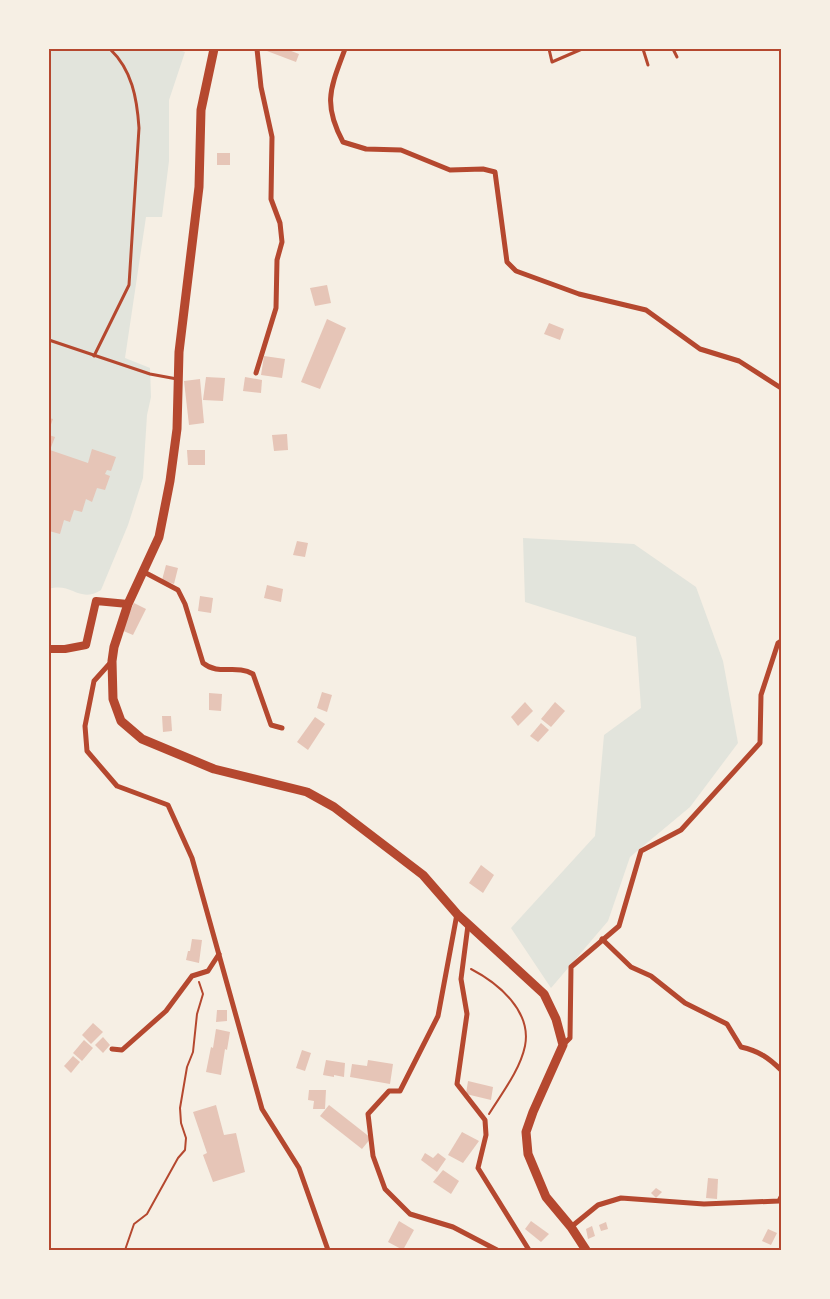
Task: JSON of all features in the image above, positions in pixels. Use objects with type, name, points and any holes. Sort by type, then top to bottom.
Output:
[{"type":"main road","points":[[214,49],[201,110],[199,187],[181,332],[177,379],[177,429],[170,481],[159,537],[128,604],[114,646],[112,661],[113,699],[121,721],[142,738],[214,769],[307,792],[321,798],[423,875],[468,926],[544,994],[556,1020],[563,1045],[526,1132],[528,1154],[546,1196],[571,1227],[586,1250]]},
{"type":"street","points":[[256,373],[276,308],[277,260],[282,242],[280,223],[271,200],[272,137],[261,87],[257,49]]},
{"type":"street","points":[[345,49],[333,81],[330,105],[335,127],[343,142],[366,149],[401,150],[450,170],[483,169],[495,172],[507,262],[516,271],[579,294],[646,310],[700,349],[739,361],[781,388]]},
{"type":"street","points":[[144,572],[178,590],[185,604],[203,663],[211,670],[246,670],[253,674],[271,724],[282,728]]},
{"type":"street","points":[[49,649],[65,649],[86,645],[96,601],[128,604]]},
{"type":"street","points":[[563,1045],[570,1038],[571,968],[619,926],[641,850],[681,830],[760,743],[761,695],[778,643],[781,641]]},
{"type":"street","points":[[112,661],[94,681],[84,726],[87,751],[117,786],[168,805],[192,858],[262,1109],[299,1168],[328,1250]]},
{"type":"street","points":[[456,914],[438,1016],[400,1092],[389,1092],[368,1114],[372,1148],[385,1189],[410,1214],[453,1227],[497,1250]]},
{"type":"street","points":[[468,926],[461,979],[467,1014],[457,1084],[485,1120],[486,1135],[478,1168],[529,1250]]},
{"type":"street","points":[[602,939],[631,967],[651,976],[685,1003],[727,1024],[742,1047],[756,1050],[781,1070]]},
{"type":"street","points":[[112,1049],[122,1050],[166,1011],[192,976],[208,971],[219,954]]},
{"type":"street","points":[[571,1227],[598,1205],[621,1198],[704,1204],[779,1201],[781,1197]]},
{"type":"lane","points":[[94,356],[129,285],[139,128],[132,81],[121,61],[110,49]]},
{"type":"lane","points":[[549,49],[552,62],[582,49]]},
{"type":"lane","points":[[643,49],[648,65]]},
{"type":"lane","points":[[673,49],[677,57]]},
{"type":"lane","points":[[49,340],[150,374],[177,379]]},
{"type":"path","points":[[462,964],[479,973],[503,991],[517,1007],[525,1024],[525,1045],[518,1066],[485,1120]]},
{"type":"path","points":[[125,1250],[134,1224],[147,1214],[178,1158],[185,1150],[186,1138],[181,1124],[180,1108],[187,1067],[193,1052],[198,1014],[203,994],[197,974]]},
{"type":"shaded area","points":[[49,49],[176,49],[185,52],[169,100],[169,161],[162,217],[146,217],[125,358],[150,368],[151,397],[147,415],[143,478],[128,525],[101,590],[87,595],[64,588],[49,589]]},
{"type":"shaded area","points":[[523,538],[634,544],[696,587],[723,661],[738,743],[690,807],[630,857],[608,921],[551,988],[511,928],[595,836],[604,735],[641,708],[636,637],[525,602]]},
{"type":"building","points":[[268,49],[286,49],[299,54],[296,62],[267,51]]},
{"type":"building","points":[[217,153],[230,153],[230,165],[217,165]]},
{"type":"building","points":[[327,285],[331,303],[315,306],[310,288]]},
{"type":"building","points":[[327,319],[346,328],[320,389],[301,382]]},
{"type":"building","points":[[549,323],[564,329],[560,340],[544,334]]},
{"type":"building","points":[[264,356],[285,359],[282,378],[261,375]]},
{"type":"building","points":[[206,377],[225,378],[223,401],[203,400]]},
{"type":"building","points":[[245,377],[262,380],[261,393],[243,391]]},
{"type":"building","points":[[200,379],[204,423],[189,425],[184,381]]},
{"type":"building","points":[[49,418],[53,419],[49,430]]},
{"type":"building","points":[[287,434],[288,450],[274,451],[272,435]]},
{"type":"building","points":[[49,435],[55,437],[50,450],[88,463],[92,449],[116,457],[111,471],[107,470],[105,474],[110,476],[105,490],[97,488],[92,502],[86,499],[82,512],[74,510],[70,522],[64,520],[60,534],[49,531]]},
{"type":"building","points":[[187,450],[205,450],[205,465],[188,465]]},
{"type":"building","points":[[297,541],[308,543],[305,557],[293,555]]},
{"type":"building","points":[[166,565],[178,568],[174,584],[162,580]]},
{"type":"building","points":[[267,585],[283,589],[281,602],[264,598]]},
{"type":"building","points":[[200,596],[213,598],[211,613],[198,611]]},
{"type":"building","points":[[134,603],[146,609],[133,635],[121,630]]},
{"type":"building","points":[[322,692],[332,695],[327,712],[317,708]]},
{"type":"building","points":[[209,693],[222,694],[221,711],[209,710]]},
{"type":"building","points":[[525,702],[533,711],[518,726],[511,717]]},
{"type":"building","points":[[555,702],[565,711],[551,727],[541,719]]},
{"type":"building","points":[[162,716],[171,716],[172,731],[163,732]]},
{"type":"building","points":[[315,717],[325,724],[308,750],[297,742]]},
{"type":"building","points":[[541,723],[549,730],[538,742],[530,736]]},
{"type":"building","points":[[481,865],[494,875],[483,893],[469,883]]},
{"type":"building","points":[[192,939],[202,940],[199,963],[186,960]]},
{"type":"building","points":[[217,1010],[227,1010],[227,1021],[216,1022]]},
{"type":"building","points":[[93,1023],[103,1032],[91,1044],[82,1035]]},
{"type":"building","points":[[216,1029],[230,1032],[221,1075],[206,1072]]},
{"type":"building","points":[[103,1037],[110,1045],[103,1053],[95,1045]]},
{"type":"building","points":[[84,1040],[93,1048],[82,1061],[73,1053]]},
{"type":"building","points":[[302,1050],[311,1053],[305,1071],[296,1068]]},
{"type":"building","points":[[73,1056],[80,1062],[71,1073],[64,1066]]},
{"type":"building","points":[[326,1060],[345,1063],[344,1077],[323,1075]]},
{"type":"building","points":[[368,1060],[393,1064],[390,1084],[350,1077],[352,1064],[367,1066]]},
{"type":"building","points":[[468,1081],[493,1087],[491,1100],[466,1094]]},
{"type":"building","points":[[309,1090],[326,1090],[325,1109],[313,1109],[314,1101],[308,1100]]},
{"type":"building","points":[[216,1105],[224,1135],[236,1133],[245,1172],[213,1182],[203,1155],[207,1153],[193,1112]]},
{"type":"building","points":[[329,1105],[371,1138],[362,1149],[320,1116]]},
{"type":"building","points":[[462,1132],[479,1141],[463,1163],[448,1155]]},
{"type":"building","points":[[425,1153],[433,1158],[438,1153],[446,1159],[437,1172],[421,1160]]},
{"type":"building","points":[[443,1170],[459,1181],[451,1194],[433,1182]]},
{"type":"building","points":[[708,1178],[718,1179],[717,1199],[706,1198]]},
{"type":"building","points":[[656,1188],[662,1192],[656,1198],[651,1193]]},
{"type":"building","points":[[399,1221],[414,1230],[403,1250],[388,1242]]},
{"type":"building","points":[[531,1221],[549,1234],[541,1242],[525,1229]]},
{"type":"building","points":[[606,1222],[608,1229],[601,1231],[599,1225]]},
{"type":"building","points":[[592,1226],[595,1236],[588,1239],[586,1229]]},
{"type":"building","points":[[768,1229],[777,1233],[771,1245],[762,1241]]}]
